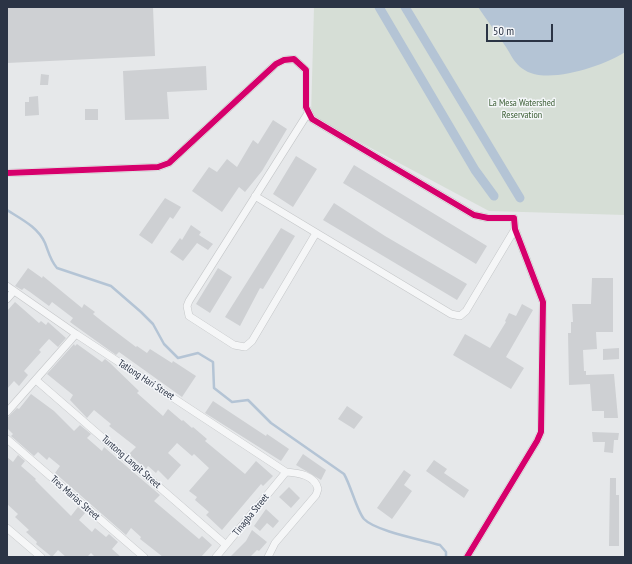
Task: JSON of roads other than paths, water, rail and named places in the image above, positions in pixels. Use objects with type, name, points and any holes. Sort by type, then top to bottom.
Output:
[{"type":"street","points":[[7,173],[158,167],[170,163],[276,64],[284,60],[294,59],[306,70],[306,107],[312,119],[474,215],[488,218],[514,218],[515,229],[543,302],[541,432],[538,441],[467,557]]},
{"type":"street","points":[[308,113],[187,306],[189,316],[234,345],[244,347],[252,341],[316,233]]},
{"type":"street","points":[[255,196],[451,314],[460,316],[466,311],[515,229]]},
{"type":"street","name":"Tatlong Hari Street","points":[[7,286],[76,334],[286,472]]},
{"type":"street","points":[[7,299],[14,291]]},
{"type":"street","points":[[7,412],[76,334]]},
{"type":"street","name":"Tuntong Langit Street","points":[[36,380],[226,545]]},
{"type":"street","name":"Tres Marias Street","points":[[7,439],[144,557]]},
{"type":"street","points":[[268,557],[275,543],[312,500],[318,489],[314,481],[303,474],[286,472]]},
{"type":"street","name":"Tinagba Street","points":[[216,557],[286,472]]},
{"type":"street","points":[[7,528],[41,557]]},
{"type":"water","points":[[478,7],[625,7],[625,52],[603,63],[574,72],[559,75],[533,74],[520,67],[515,62]]},
{"type":"waterway","points":[[379,7],[475,170],[494,196]]},
{"type":"waterway","points":[[405,7],[520,198]]},
{"type":"waterway","points":[[7,210],[29,224],[38,232],[42,237],[51,259],[57,268],[111,286],[153,324],[164,344],[178,358],[198,353],[213,362],[214,388],[232,402],[248,400],[271,423],[344,474],[364,519],[388,531],[440,545],[446,552],[446,557]]},
{"type":"park label","name":"La Mesa Watershed Reservation","points":[[522,108]]}]
